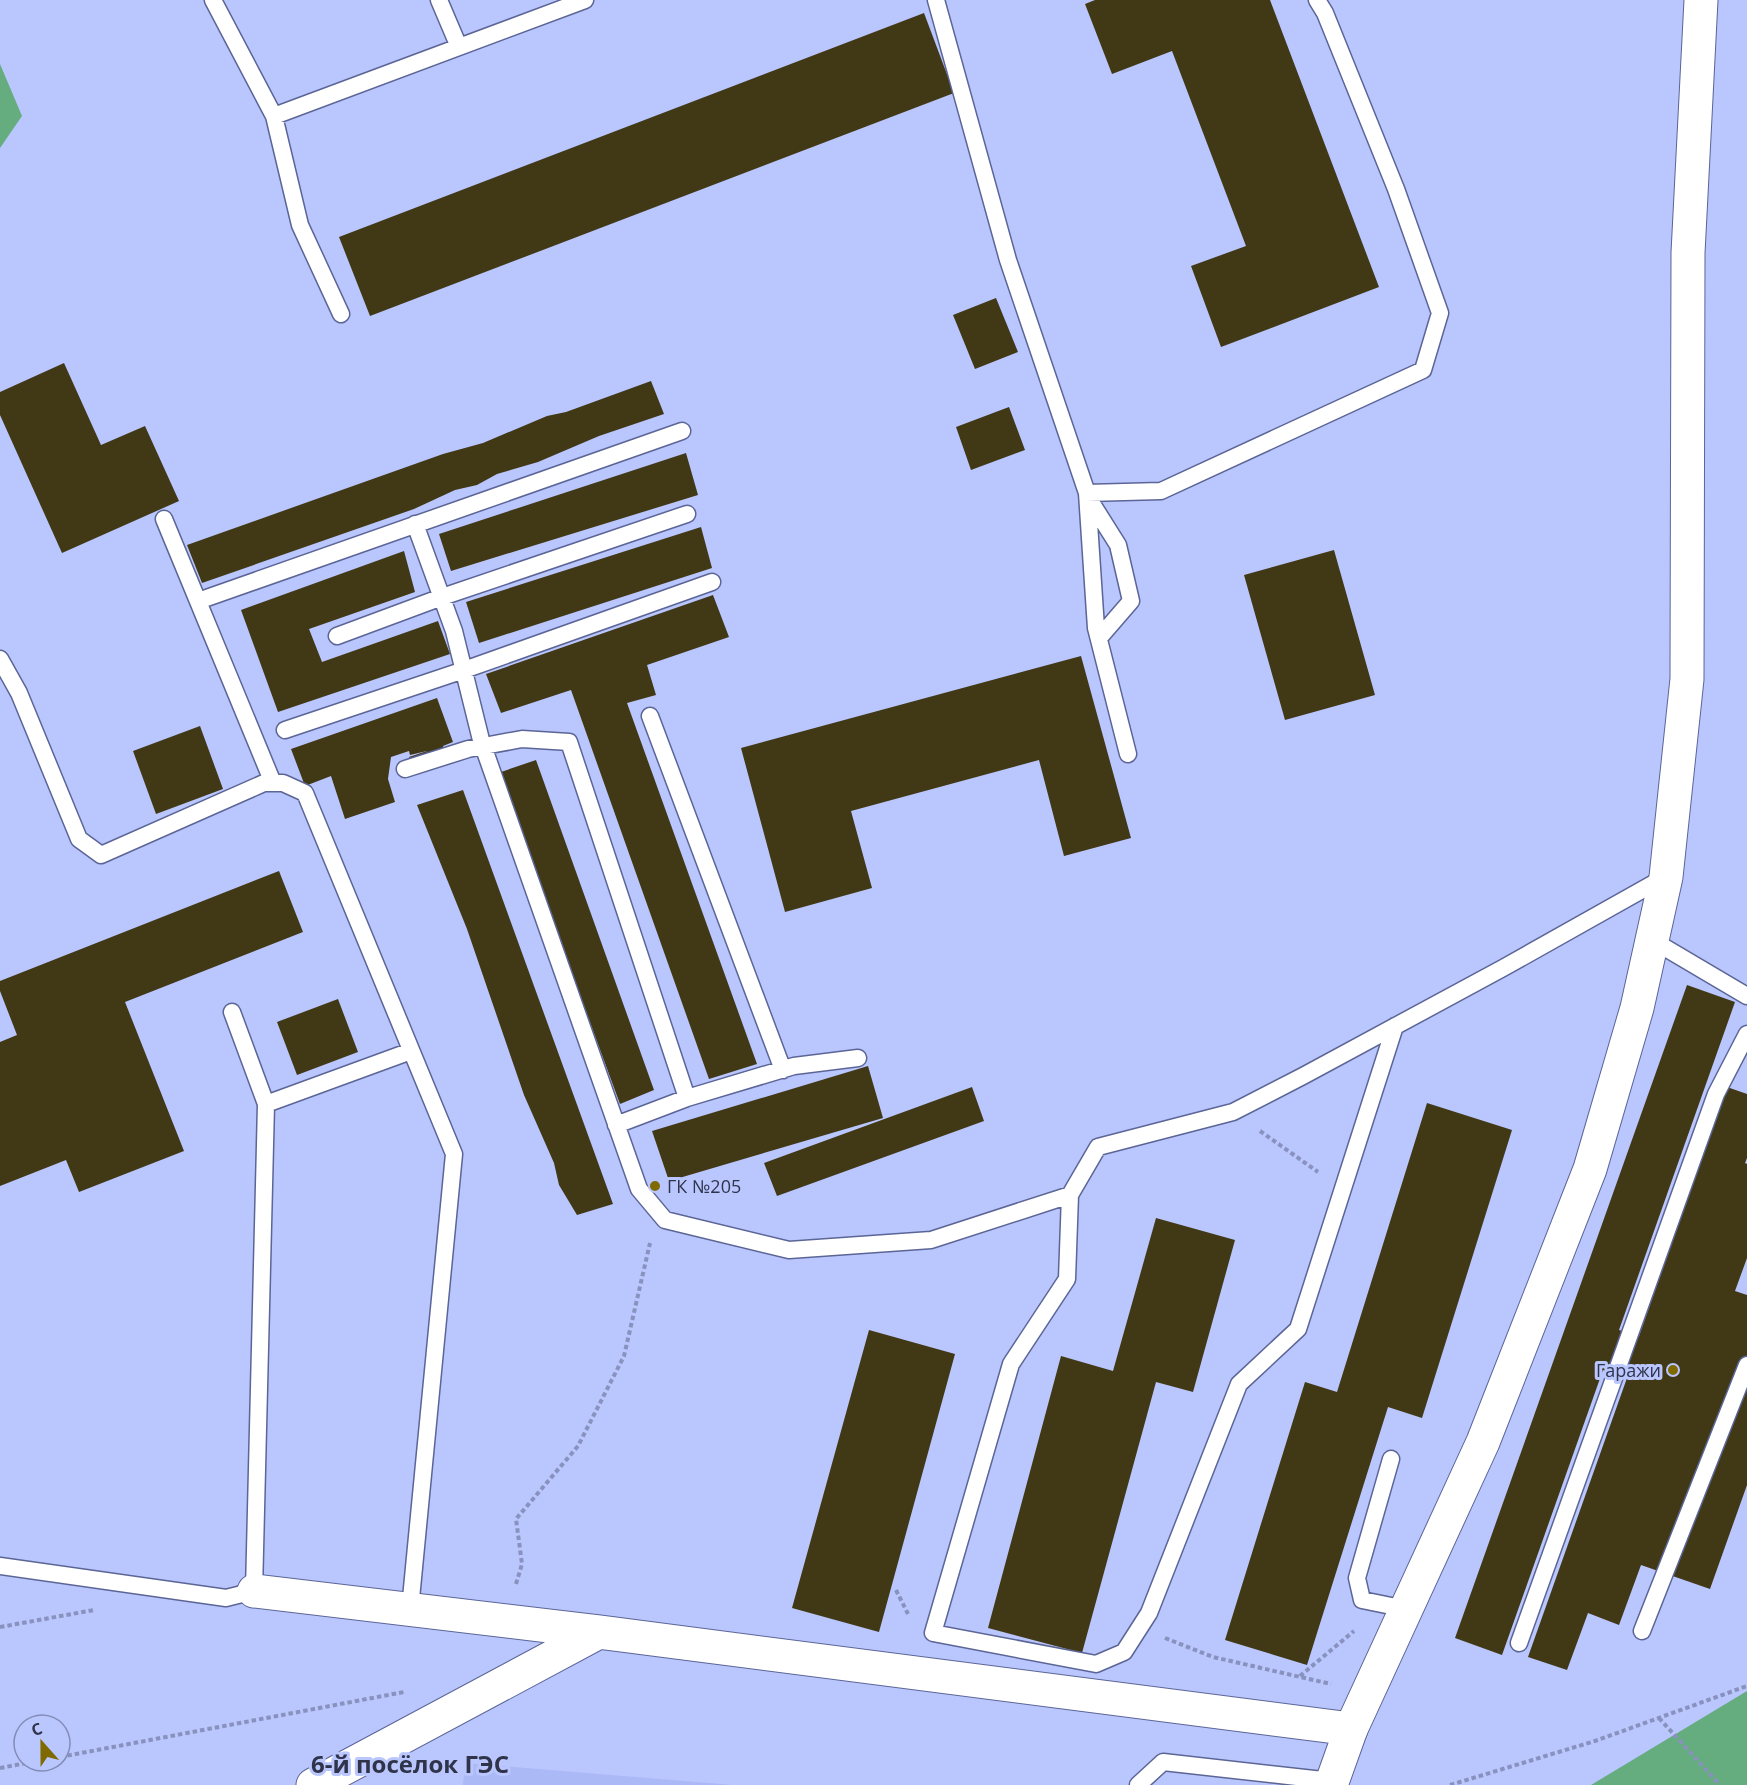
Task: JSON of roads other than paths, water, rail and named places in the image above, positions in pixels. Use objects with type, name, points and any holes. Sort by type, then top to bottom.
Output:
[{"type":"street","points":[[1331,1783],[1395,1607],[1483,1442],[1590,1168],[1637,1008],[1666,877],[1687,679],[1688,253],[1701,0]]},
{"type":"street","points":[[254,1591],[599,1632],[1351,1730]]},
{"type":"street","points":[[314,1785],[599,1632]]},
{"type":"lane","points":[[213,0],[274,116],[300,225],[341,314]]},
{"type":"lane","points":[[440,0],[459,47]]},
{"type":"lane","points":[[274,116],[585,0]]},
{"type":"lane","points":[[936,0],[1008,260],[1087,494],[1118,545],[1131,601],[1099,638]]},
{"type":"lane","points":[[1087,494],[1161,491],[1423,370],[1440,313],[1396,189],[1325,14],[1317,0]]},
{"type":"lane","points":[[198,601],[682,431]]},
{"type":"lane","points":[[1087,494],[1096,628],[1128,754]]},
{"type":"lane","points":[[337,636],[442,597],[687,514]]},
{"type":"lane","points":[[164,519],[273,783]]},
{"type":"lane","points":[[415,524],[454,631],[484,746],[616,1125],[639,1189],[665,1220],[789,1250],[931,1240],[1070,1195]]},
{"type":"lane","points":[[285,730],[464,670],[712,582]]},
{"type":"lane","points":[[0,659],[19,693],[78,839],[101,855],[264,783],[283,783],[305,793],[454,1154],[410,1610]]},
{"type":"lane","points":[[650,716],[783,1070]]},
{"type":"lane","points":[[405,769],[468,749],[522,739],[569,742],[687,1098]]},
{"type":"lane","points":[[1395,1026],[1298,1329],[1239,1384],[1149,1614],[1124,1652],[1096,1664],[933,1633],[1011,1364],[1067,1279],[1070,1195],[1098,1147],[1233,1112],[1666,877]]},
{"type":"lane","points":[[1652,940],[1747,996]]},
{"type":"lane","points":[[0,1566],[226,1599],[254,1591],[266,1104],[232,1012]]},
{"type":"lane","points":[[1519,1643],[1716,1094],[1747,1034]]},
{"type":"lane","points":[[266,1104],[411,1051]]},
{"type":"lane","points":[[616,1125],[687,1098],[794,1066],[858,1058]]},
{"type":"lane","points":[[1642,1631],[1747,1365]]},
{"type":"lane","points":[[1391,1459],[1356,1578],[1362,1599],[1395,1607]]},
{"type":"lane","points":[[1138,1785],[1163,1762],[1331,1783]]},
{"type":"place","name":"ГК №205","points":[[655,1186]]},
{"type":"place","name":"Гаражи","points":[[1673,1370]]},
{"type":"district","name":"6-й посёлок ГЭС","points":[[410,1763]]}]
